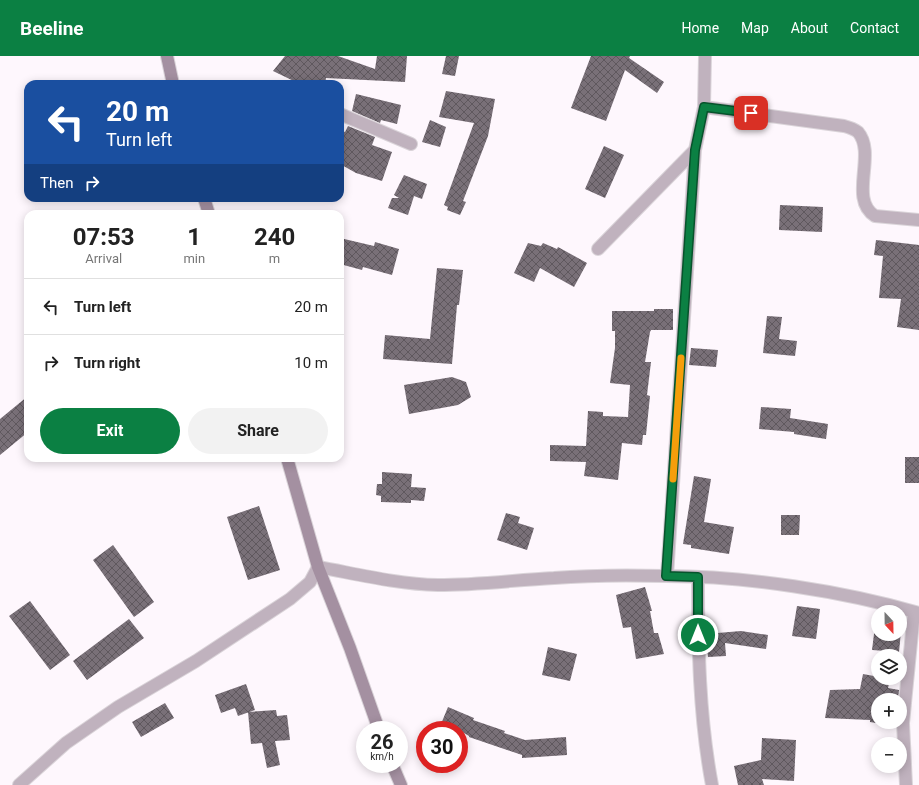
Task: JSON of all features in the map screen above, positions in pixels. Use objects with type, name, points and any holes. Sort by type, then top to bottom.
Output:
[{"type":"street","points":[[167,56],[172,80]]},
{"type":"street","points":[[666,576],[695,150],[704,107],[705,56]]},
{"type":"street","points":[[704,107],[844,126],[856,131],[861,137],[864,150],[864,203],[869,213],[875,216],[919,220]]},
{"type":"street","points":[[344,116],[411,144]]},
{"type":"street","points":[[598,249],[695,150]]},
{"type":"street","points":[[288,462],[318,567],[350,648],[376,721]]},
{"type":"street","points":[[318,567],[396,582],[437,585],[479,584],[554,578],[666,576],[698,577],[773,584],[840,594],[916,613],[903,723],[906,785]]},
{"type":"street","points":[[19,785],[66,742],[215,649],[290,599],[310,582],[318,567]]},
{"type":"street","points":[[698,577],[698,650],[704,746],[712,785]]},
{"type":"street","points":[[396,773],[401,785]]},
{"type":"building","points":[[285,56],[338,56],[375,69],[377,56],[407,56],[405,82],[326,78],[326,80],[292,80],[273,71]]},
{"type":"building","points":[[446,56],[459,56],[455,76],[442,74]]},
{"type":"building","points":[[591,56],[630,56],[629,58],[664,82],[657,93],[625,70],[606,121],[571,108]]},
{"type":"building","points":[[446,91],[495,99],[488,136],[463,201],[466,202],[460,215],[447,210],[448,207],[444,205],[474,123],[439,117]]},
{"type":"building","points":[[356,94],[401,105],[397,124],[381,120],[380,123],[352,111]]},
{"type":"building","points":[[430,120],[446,127],[440,147],[422,142]]},
{"type":"building","points":[[348,126],[375,137],[372,145],[392,152],[382,181],[356,173],[344,166],[345,132]]},
{"type":"building","points":[[604,146],[624,155],[605,198],[585,189]]},
{"type":"building","points":[[404,175],[427,184],[422,199],[414,196],[408,215],[388,208],[392,198],[399,198],[394,195]]},
{"type":"building","points":[[780,205],[823,207],[822,232],[779,230]]},
{"type":"building","points":[[344,239],[374,246],[375,242],[399,249],[392,275],[363,267],[362,270],[344,265]]},
{"type":"building","points":[[876,240],[919,245],[919,330],[897,327],[901,299],[879,298],[883,256],[874,255]]},
{"type":"building","points":[[528,243],[541,246],[543,243],[557,249],[558,247],[587,263],[574,287],[540,268],[534,282],[514,273]]},
{"type":"building","points":[[437,268],[463,270],[459,305],[457,305],[452,364],[383,359],[385,335],[430,339]]},
{"type":"building","points":[[654,309],[673,309],[673,330],[651,330],[650,332],[645,362],[651,362],[647,395],[650,396],[646,435],[643,435],[642,445],[622,443],[618,480],[584,476],[586,462],[550,461],[550,445],[586,446],[588,411],[603,412],[603,416],[628,417],[630,385],[610,383],[615,348],[615,331],[612,331],[612,311],[654,311]]},
{"type":"building","points":[[767,316],[782,317],[779,339],[797,341],[795,356],[763,353]]},
{"type":"building","points":[[691,348],[718,350],[716,367],[689,365]]},
{"type":"building","points":[[452,377],[466,382],[471,397],[458,405],[409,414],[404,385]]},
{"type":"building","points":[[24,399],[24,435],[0,455],[0,419]]},
{"type":"building","points":[[761,407],[791,409],[790,418],[828,424],[826,439],[794,434],[794,432],[759,429]]},
{"type":"building","points":[[905,457],[919,457],[919,483],[905,483]]},
{"type":"building","points":[[382,472],[412,474],[411,487],[426,488],[424,501],[411,500],[411,503],[381,502],[381,496],[376,495],[377,484],[382,484]]},
{"type":"building","points":[[694,476],[711,479],[704,522],[734,527],[729,554],[691,548],[691,545],[683,544]]},
{"type":"building","points":[[259,506],[280,570],[248,580],[227,517]]},
{"type":"building","points":[[506,513],[520,517],[518,523],[534,528],[527,550],[497,540]]},
{"type":"building","points":[[781,515],[800,515],[799,535],[781,535]]},
{"type":"building","points":[[113,545],[154,602],[134,617],[93,560]]},
{"type":"building","points":[[645,587],[652,611],[650,611],[654,633],[658,633],[664,654],[636,659],[631,627],[623,628],[616,595]]},
{"type":"building","points":[[30,601],[70,655],[50,670],[9,616]]},
{"type":"building","points":[[797,606],[820,609],[816,639],[792,636]]},
{"type":"building","points":[[129,619],[144,638],[87,680],[73,661]]},
{"type":"building","points":[[741,631],[768,635],[766,649],[725,643],[726,656],[708,657],[706,634]]},
{"type":"building","points":[[873,641],[900,641],[899,649],[872,649]]},
{"type":"building","points":[[548,647],[577,654],[570,681],[542,675]]},
{"type":"building","points":[[863,674],[871,675],[871,685],[889,685],[888,688],[899,690],[899,693],[871,693],[871,722],[870,720],[825,718],[830,690],[860,689]]},
{"type":"building","points":[[246,684],[255,710],[238,716],[235,708],[221,713],[215,695]]},
{"type":"building","points":[[165,703],[174,718],[141,737],[132,722]]},
{"type":"building","points":[[448,707],[474,718],[473,720],[505,731],[504,733],[525,740],[566,737],[567,755],[522,758],[522,755],[469,737],[468,721],[442,721]]},
{"type":"building","points":[[276,710],[277,716],[287,715],[290,740],[275,741],[280,765],[267,768],[262,743],[251,744],[248,712]]},
{"type":"building","points":[[762,738],[796,740],[794,781],[762,779],[764,785],[738,785],[734,766],[761,760]]},
{"type":"slow traffic","points":[[673,479],[681,358]]},
{"type":"route","points":[[698,635],[698,577],[666,576],[695,150],[704,107],[751,113]]}]
